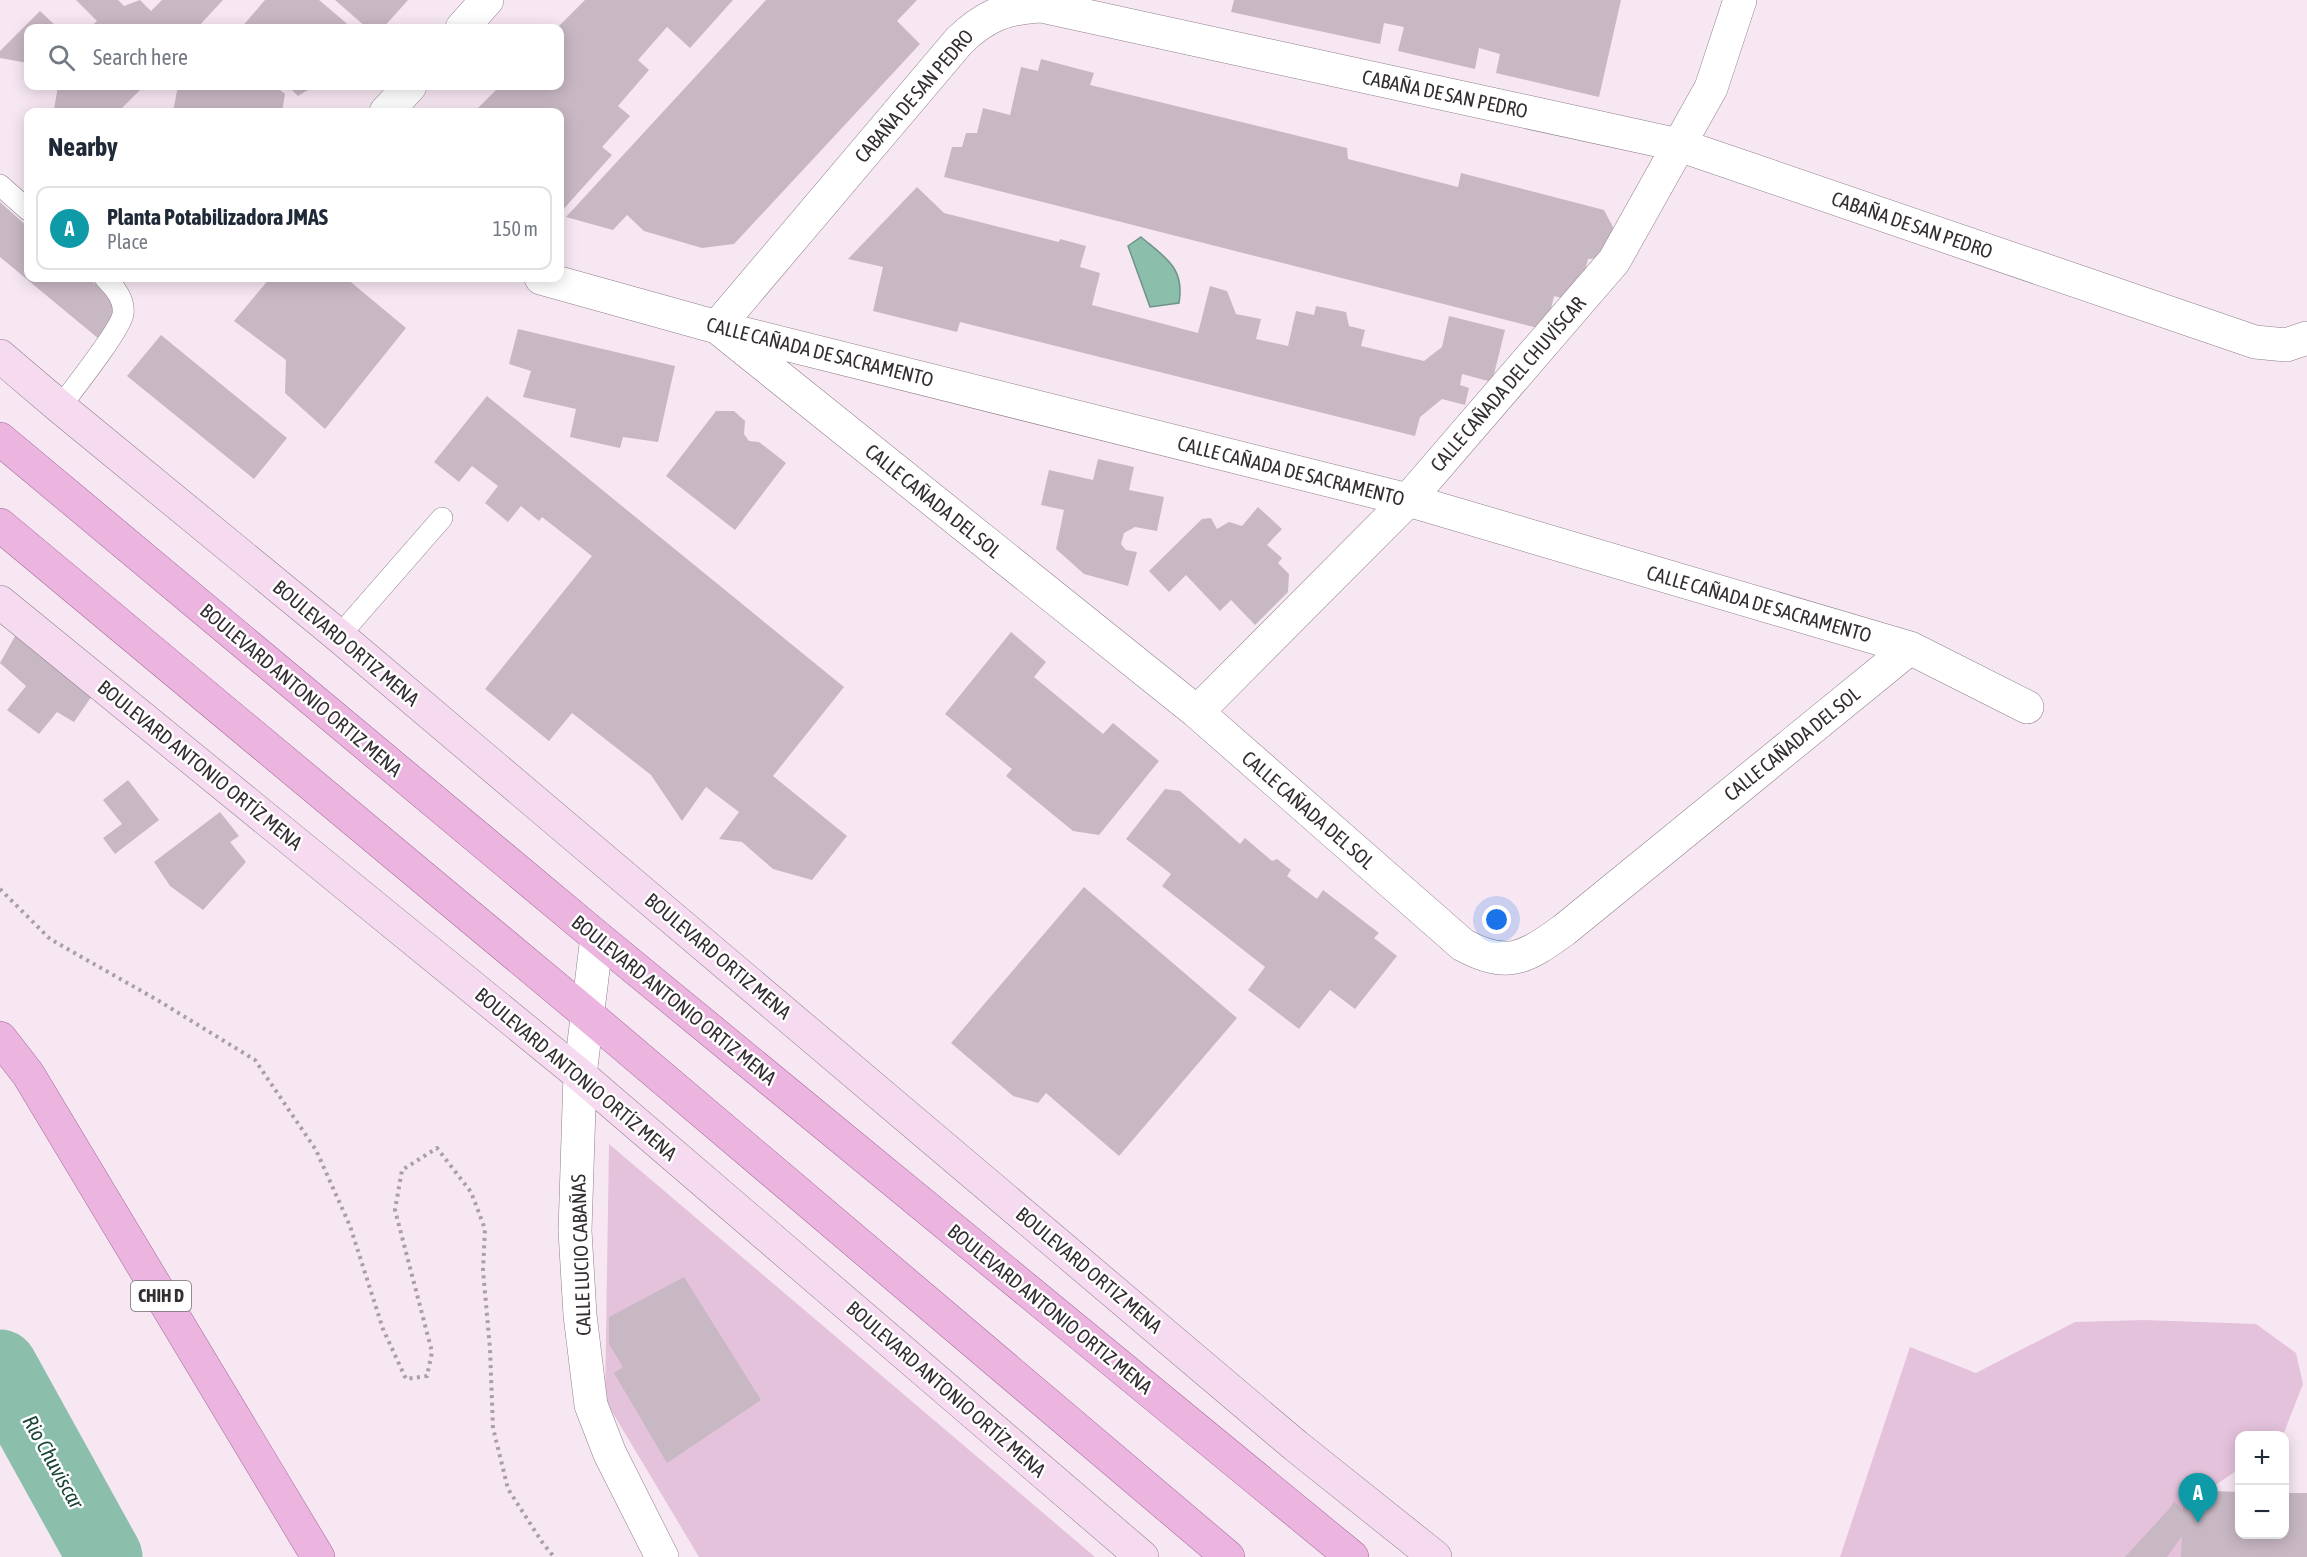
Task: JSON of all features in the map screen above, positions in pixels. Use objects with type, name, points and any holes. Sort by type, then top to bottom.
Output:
[{"type":"main road","name":"BOULEVARD ANTONIO ORTIZ MENA","points":[[0,439],[597,937],[1352,1557]]},
{"type":"main road","points":[[0,525],[587,1014],[1228,1557]]},
{"type":"main road","name":"CHIH D","points":[[0,1038],[34,1084],[318,1557]]},
{"type":"street","points":[[466,24],[487,0]]},
{"type":"street","name":"CALLE CAÑADA DEL CHUVÍSCAR","points":[[1197,712],[1408,500],[1614,261],[1711,88],[1740,0]]},
{"type":"street","name":"CABAÑA DE SAN PEDRO","points":[[717,327],[959,41],[978,24],[1013,8],[1041,6],[1679,145],[2255,342],[2297,342]]},
{"type":"street","points":[[390,108],[406,90]]},
{"type":"street","name":"CALLE CAÑADA DE SACRAMENTO","points":[[555,282],[717,327],[1408,500],[1910,648],[2027,707]]},
{"type":"street","name":"CALLE CAÑADA DEL SOL","points":[[717,327],[1197,712],[1463,945],[1480,954],[1499,959],[1518,957],[1539,948],[1910,648]]},
{"type":"street","name":"BOULEVARD ORTIZ MENA","points":[[0,356],[339,636],[1287,1438],[1435,1557]]},
{"type":"street","name":"BOULEVARD ANTONIO ORTÍZ MENA","points":[[0,602],[580,1075],[1142,1557]]},
{"type":"street","name":"CALLE LUCIO CABAÑAS","points":[[597,937],[580,1075],[575,1231],[580,1315],[591,1405],[610,1454],[662,1557]]},
{"type":"lane","points":[[0,185],[24,206]]},
{"type":"lane","points":[[60,407],[116,329],[123,313],[118,290],[109,282]]},
{"type":"lane","points":[[339,636],[442,518]]},
{"type":"path","points":[[0,889],[50,939],[159,1001],[255,1060],[315,1150],[350,1226],[383,1329],[406,1379],[427,1376],[432,1352],[395,1210],[402,1170],[437,1148],[471,1192],[485,1229],[483,1270],[490,1349],[493,1428],[508,1489],[554,1557]]},
{"type":"shaded area","points":[[1141,237],[1172,265],[1179,281],[1179,303],[1150,307],[1128,246]]},
{"type":"shaded area","points":[[609,1144],[1095,1557],[699,1557],[605,1400]]},
{"type":"shaded area","points":[[2144,1320],[2256,1324],[2296,1353],[2303,1384],[2285,1431],[2235,1431],[2235,1472],[2192,1501],[2188,1557],[1840,1557],[1910,1347],[1976,1373],[2075,1322]]},
{"type":"building","points":[[76,0],[118,0],[124,6],[140,0],[151,11],[162,0],[223,0],[201,24],[94,24],[97,21]]},
{"type":"building","points":[[265,0],[319,0],[347,24],[244,24]]},
{"type":"building","points":[[335,0],[408,0],[387,24],[362,24]]},
{"type":"building","points":[[585,0],[733,0],[690,48],[667,27],[638,60],[649,70],[618,106],[630,116],[602,147],[612,155],[564,209],[564,108],[478,108],[496,90],[564,90],[564,24],[561,24]]},
{"type":"building","points":[[766,0],[917,0],[897,21],[920,44],[734,244],[702,248],[644,231],[627,215],[613,230],[566,217]]},
{"type":"building","points":[[1234,0],[1621,0],[1599,97],[1496,73],[1500,54],[1479,48],[1475,69],[1398,51],[1404,27],[1384,23],[1380,44],[1231,12]]},
{"type":"building","points":[[40,11],[54,24],[27,24]]},
{"type":"building","points":[[24,27],[24,62],[0,58],[0,51]]},
{"type":"building","points":[[1041,59],[1094,73],[1090,85],[1347,148],[1348,159],[1458,187],[1461,173],[1604,210],[1613,227],[1603,258],[1588,259],[1577,302],[1554,296],[1546,330],[944,177],[952,147],[962,147],[966,133],[977,133],[983,108],[1010,115],[1021,67],[1038,71]]},
{"type":"building","points":[[57,90],[140,90],[122,108],[54,108]]},
{"type":"building","points":[[280,90],[285,94],[283,108],[174,108],[177,91]]},
{"type":"building","points":[[292,90],[308,90],[298,96]]},
{"type":"building","points":[[917,187],[944,213],[1059,242],[1060,239],[1086,246],[1080,267],[1100,273],[1092,305],[1198,333],[1210,286],[1227,291],[1236,314],[1261,319],[1256,339],[1288,346],[1296,311],[1314,315],[1316,306],[1346,312],[1349,326],[1365,330],[1361,346],[1424,361],[1442,347],[1449,316],[1505,330],[1492,382],[1462,374],[1460,385],[1469,388],[1465,405],[1442,399],[1420,417],[1415,436],[960,322],[957,332],[873,311],[883,267],[848,259]]},
{"type":"building","points":[[0,202],[24,223],[24,277],[0,257]]},
{"type":"building","points":[[30,282],[93,282],[115,300],[105,344]]},
{"type":"building","points":[[267,282],[351,282],[406,328],[325,429],[285,393],[286,360],[234,321]]},
{"type":"building","points":[[518,329],[675,366],[658,442],[623,437],[620,448],[570,437],[576,409],[523,397],[531,371],[509,364]]},
{"type":"building","points":[[161,335],[287,438],[254,479],[127,376]]},
{"type":"building","points":[[487,396],[844,687],[773,776],[847,836],[812,880],[773,869],[742,842],[719,839],[739,812],[706,787],[682,821],[651,775],[572,713],[549,741],[485,689],[592,556],[542,517],[539,521],[521,506],[508,522],[485,503],[498,486],[472,466],[459,482],[434,462]]},
{"type":"building","points":[[716,411],[734,411],[745,421],[744,434],[749,441],[759,442],[786,463],[735,530],[666,476]]},
{"type":"building","points":[[1098,459],[1134,467],[1129,490],[1164,497],[1157,531],[1135,527],[1124,533],[1121,544],[1126,550],[1137,552],[1128,586],[1084,574],[1056,549],[1064,510],[1041,505],[1049,470],[1093,480]]},
{"type":"building","points":[[1258,507],[1282,529],[1267,545],[1282,558],[1278,563],[1289,574],[1288,592],[1255,625],[1231,600],[1220,611],[1186,575],[1169,592],[1149,571],[1202,519],[1211,518],[1217,529],[1229,522],[1242,526]]},
{"type":"building","points":[[18,631],[96,690],[74,722],[57,712],[39,734],[7,710],[26,686],[0,663]]},
{"type":"building","points":[[1011,632],[1046,662],[1034,677],[1103,734],[1113,723],[1159,761],[1099,835],[1073,831],[1006,776],[1012,769],[945,714]]},
{"type":"building","points":[[128,780],[159,820],[115,854],[103,838],[122,824],[103,800]]},
{"type":"building","points":[[1165,789],[1180,791],[1240,844],[1245,838],[1272,861],[1277,859],[1291,870],[1287,876],[1317,899],[1323,890],[1379,933],[1374,938],[1397,956],[1355,1009],[1330,990],[1299,1029],[1248,990],[1265,967],[1162,886],[1171,874],[1126,839]]},
{"type":"building","points":[[220,812],[239,836],[230,842],[246,862],[203,910],[170,886],[154,862]]},
{"type":"building","points":[[1084,887],[1237,1018],[1119,1156],[1046,1093],[1038,1103],[1013,1096],[951,1043]]},
{"type":"building","points":[[684,1277],[761,1400],[667,1463],[614,1373],[623,1367],[609,1344],[609,1317]]},
{"type":"building","points":[[2183,1490],[2235,1492],[2235,1539],[2289,1539],[2289,1493],[2307,1493],[2307,1557],[2181,1557],[2182,1536],[2167,1557],[2125,1557],[2174,1501],[2183,1511]]},
{"type":"waterway","name":"Rio Chuviscar","points":[[0,1367],[105,1557]]},
{"type":"place","name":"Planta Potabilizadora JMAS","points":[[2198,1523]]}]
